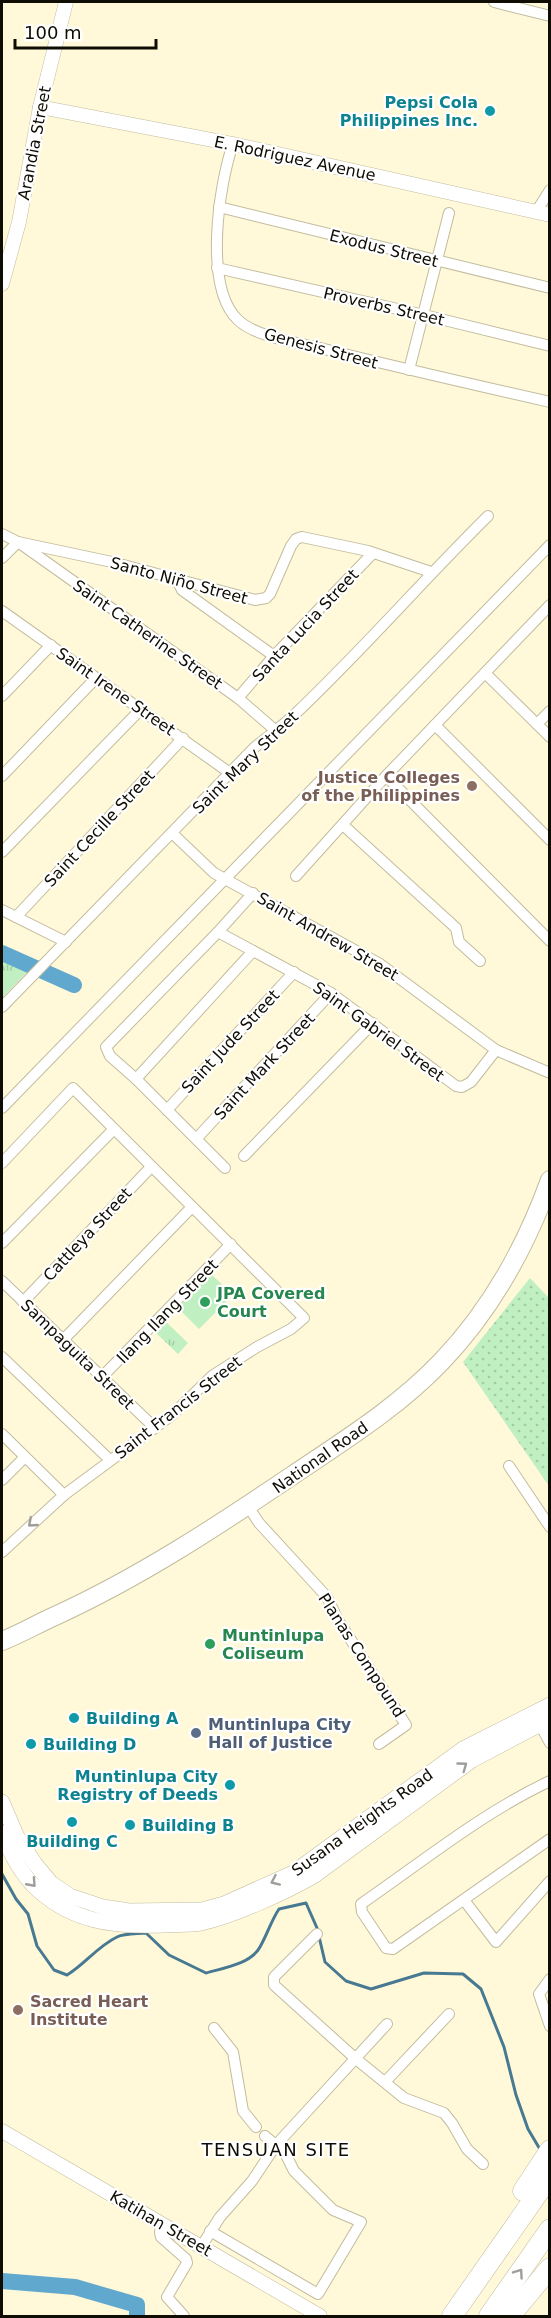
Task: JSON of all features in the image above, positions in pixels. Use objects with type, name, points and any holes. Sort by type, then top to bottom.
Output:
[{"type":"highway","name":"National Road","points":[[2,1641],[141,1573],[248,1506],[388,1409],[442,1361],[496,1291],[545,1206],[549,1180]]},
{"type":"highway","points":[[474,2286],[517,2202],[549,2151]]},
{"type":"highway","points":[[452,2316],[549,2176]]},
{"type":"highway","points":[[489,2316],[549,2229]]},
{"type":"highway","points":[[510,2316],[549,2268]]},
{"type":"main road","name":"Susana Heights Road","points":[[2,1802],[17,1837],[35,1864],[51,1883],[70,1896],[90,1904],[129,1911],[202,1910],[224,1904],[293,1873],[464,1749],[545,1715]]},
{"type":"main road","name":"Susana Heights Road","points":[[2,1833],[31,1883],[51,1901],[74,1913],[99,1922],[116,1924],[200,1923],[285,1891],[315,1875],[471,1760],[545,1715]]},
{"type":"street","name":"Arandia Street","points":[[2,284],[20,222],[40,107],[66,2]]},
{"type":"street","points":[[494,2],[549,16]]},
{"type":"street","name":"E. Rodriguez Avenue","points":[[40,107],[233,144],[543,213]]},
{"type":"street","name":"Genesis Street","points":[[233,144],[225,166],[219,207],[217,268],[229,309],[237,319],[262,333],[549,402]]},
{"type":"street","points":[[543,213],[549,190]]},
{"type":"street","name":"Exodus Street","points":[[219,207],[549,288]]},
{"type":"street","points":[[409,370],[449,213]]},
{"type":"street","name":"Proverbs Street","points":[[217,268],[549,346]]},
{"type":"street","name":"Saint Mary Street","points":[[2,1007],[230,773],[318,691],[431,572],[488,516]]},
{"type":"street","points":[[2,534],[18,542],[2,558]]},
{"type":"street","name":"Santo Niño Street","points":[[18,542],[112,562],[261,600],[273,590],[291,546],[302,537],[373,553],[431,572]]},
{"type":"street","name":"Saint Catherine Street","points":[[18,542],[238,698],[276,730]]},
{"type":"street","points":[[2,1108],[549,545]]},
{"type":"street","name":"Santa Lucia Street","points":[[238,698],[274,656],[373,553]]},
{"type":"street","points":[[177,580],[182,590],[274,656]]},
{"type":"street","points":[[296,876],[386,776],[549,605]]},
{"type":"street","name":"Saint Irene Street","points":[[4,616],[51,645],[230,773]]},
{"type":"street","points":[[2,696],[51,645]]},
{"type":"street","points":[[485,672],[549,736]]},
{"type":"street","points":[[2,776],[96,678]]},
{"type":"street","points":[[2,852],[141,710]]},
{"type":"street","points":[[537,724],[549,711]]},
{"type":"street","points":[[435,725],[549,840]]},
{"type":"street","name":"Saint Cecille Street","points":[[16,917],[183,738]]},
{"type":"street","points":[[386,776],[549,940]]},
{"type":"street","points":[[343,825],[456,928],[459,942],[480,960]]},
{"type":"street","name":"Saint Andrew Street","points":[[172,833],[214,873],[380,964],[496,1050],[549,1073]]},
{"type":"street","points":[[225,1168],[197,1138],[110,1056],[106,1047],[253,893]]},
{"type":"street","points":[[2,910],[66,942]]},
{"type":"street","name":"Saint Gabriel Street","points":[[218,932],[331,993],[456,1086],[462,1088],[471,1082],[496,1050]]},
{"type":"street","points":[[136,1079],[253,951]]},
{"type":"street","name":"Saint Jude Street","points":[[167,1110],[294,972]]},
{"type":"street","name":"Saint Mark Street","points":[[197,1138],[331,993]]},
{"type":"street","points":[[244,1156],[373,1023]]},
{"type":"street","name":"Saint Francis Street","points":[[2,1163],[73,1088],[304,1318],[291,1329],[226,1365],[172,1415],[64,1495],[2,1552]]},
{"type":"street","points":[[2,1243],[113,1130]]},
{"type":"street","name":"Cattleya Street","points":[[23,1302],[152,1167]]},
{"type":"street","points":[[63,1340],[192,1207]]},
{"type":"street","name":"Ilang Ilang Street","points":[[102,1377],[231,1244]]},
{"type":"street","name":"Sampaguita Street","points":[[2,1281],[155,1428]]},
{"type":"street","points":[[2,1357],[110,1460]]},
{"type":"street","points":[[2,1434],[64,1495]]},
{"type":"street","points":[[2,1480],[25,1457]]},
{"type":"street","points":[[509,1466],[549,1527]]},
{"type":"street","name":"Planas Compound","points":[[248,1506],[259,1523],[327,1597],[338,1620],[406,1725],[379,1744]]},
{"type":"street","points":[[545,1715],[549,1743]]},
{"type":"street","points":[[549,1781],[523,1794],[471,1827],[361,1904],[360,1907],[386,1948],[393,1949],[549,1839]]},
{"type":"street","points":[[465,1900],[496,1942],[549,1881]]},
{"type":"street","points":[[317,1934],[273,1980],[274,1985],[356,2059],[411,2102],[444,2113],[467,2149],[483,2164]]},
{"type":"street","points":[[549,1978],[539,1994],[549,2026]]},
{"type":"street","points":[[385,2082],[449,2014]]},
{"type":"street","points":[[201,2247],[210,2231],[252,2181],[276,2145],[387,2024]]},
{"type":"street","points":[[214,2028],[233,2052],[243,2111],[256,2127]]},
{"type":"street","name":"Katihan Street","points":[[2,2131],[320,2316]]},
{"type":"street","name":"Katihan Street","points":[[210,2231],[318,2294],[360,2222],[333,2210],[294,2171],[285,2153],[266,2136]]},
{"type":"street","points":[[162,2223],[161,2236],[186,2259],[187,2263],[167,2297],[184,2316]]},
{"type":"green space","points":[[2,958],[30,969],[2,998]]},
{"type":"green space","name":"JPA Covered Court","points":[[211,1274],[233,1295],[199,1329],[178,1308]]},
{"type":"green space","points":[[530,1278],[549,1298],[549,1486],[463,1362]]},
{"type":"green space","points":[[165,1321],[188,1343],[178,1354],[155,1332]]},
{"type":"waterway","points":[[2,953],[74,985]]},
{"type":"waterway","points":[[2,1874],[16,1899],[28,1914],[37,1946],[54,1970],[67,1975],[117,1937],[146,1933],[169,1955],[206,1973],[228,1967],[256,1953],[279,1909],[306,1903],[317,1928],[325,1962],[346,1981],[371,1989],[424,1973],[463,1974],[481,1989],[504,2047],[516,2095],[528,2129],[541,2151]]},
{"type":"waterway","points":[[2,2281],[75,2287],[137,2305],[137,2316]]},
{"type":"place","name":"Pepsi Cola Philippines Inc.","points":[[490,111]]},
{"type":"place","name":"Justice Colleges of the Philippines","points":[[472,786]]},
{"type":"place","name":"JPA Covered Court","points":[[205,1302]]},
{"type":"place","name":"Muntinlupa Coliseum","points":[[210,1644]]},
{"type":"place","name":"Building A","points":[[74,1718]]},
{"type":"place","name":"Muntinlupa City Hall of Justice","points":[[196,1733]]},
{"type":"place","name":"Building D","points":[[31,1744]]},
{"type":"place","name":"Muntinlupa City Registry of Deeds","points":[[230,1785]]},
{"type":"place","name":"Building C","points":[[72,1822]]},
{"type":"place","name":"Building B","points":[[130,1825]]},
{"type":"place","name":"Sacred Heart Institute","points":[[18,2010]]},
{"type":"district","name":"TENSUAN SITE","points":[[276,2150]]}]
